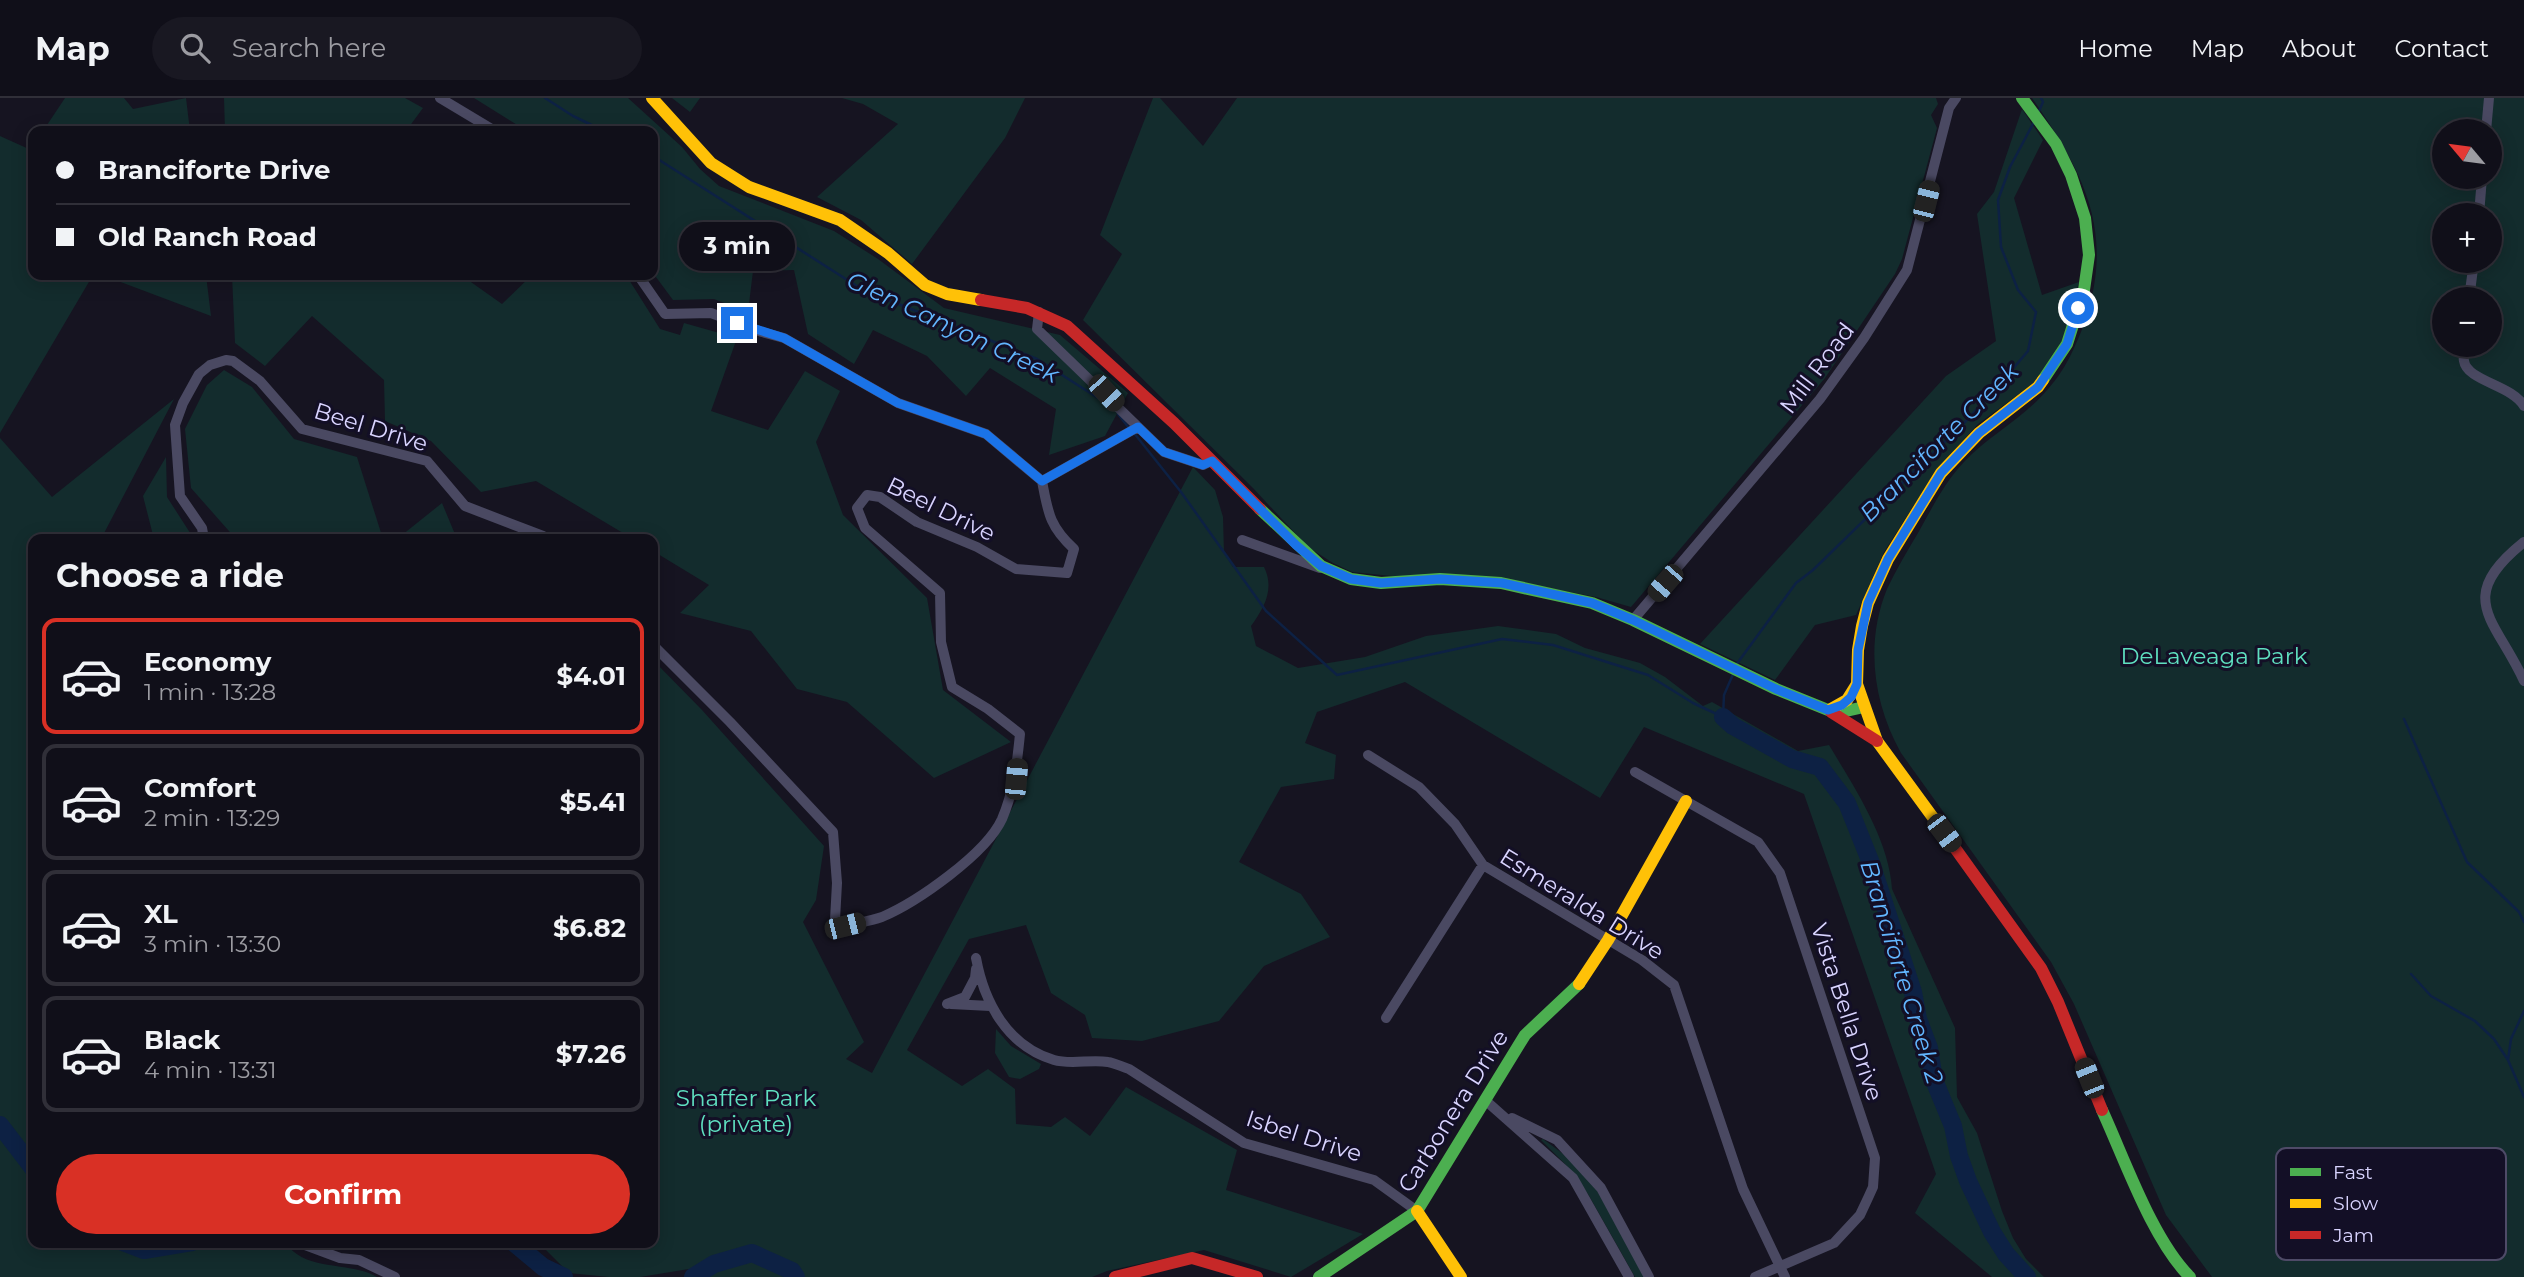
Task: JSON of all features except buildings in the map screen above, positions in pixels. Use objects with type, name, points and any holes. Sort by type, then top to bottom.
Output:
[{"type":"street","points":[[440,98],[487,126]]},
{"type":"street","points":[[652,98],[711,163],[749,187],[839,220],[888,253],[925,285],[947,294],[1027,308],[1067,326],[1166,415],[1296,545],[1321,566],[1351,579]]},
{"type":"street","name":"Mill Road","points":[[1633,620],[1820,399],[1864,338],[1907,270],[1949,108],[1956,98]]},
{"type":"street","points":[[2022,98],[2056,144],[2071,176],[2085,218],[2089,255],[2084,290],[2067,344],[2038,387],[1979,433],[1941,473],[1888,559],[1872,592],[1860,638],[1857,684],[1877,741],[2041,968],[2058,1002],[2099,1104],[2160,1235],[2180,1267],[2190,1277]]},
{"type":"street","points":[[2487,119],[2489,98]]},
{"type":"street","points":[[641,280],[665,314],[711,313],[784,338],[898,403],[986,434],[1042,481],[1127,434],[1134,423]]},
{"type":"street","points":[[1039,312],[1037,329],[1046,340],[1106,393],[1164,452],[1203,465],[1212,461]]},
{"type":"street","points":[[2464,357],[2464,363],[2470,373],[2505,389],[2524,406]]},
{"type":"street","name":"Beel Drive","points":[[203,534],[202,528],[180,496],[175,425],[199,374],[210,365],[226,360],[233,361],[260,381],[303,429],[427,461],[465,506],[538,534]]},
{"type":"street","name":"Beel Drive","points":[[658,650],[833,832],[837,883],[835,920],[845,926],[881,917],[933,888],[969,861],[1001,822],[1016,779],[1020,734],[988,709],[952,687],[941,642],[940,593],[866,528],[857,508],[867,495],[880,497],[917,522],[978,547],[1016,569],[1067,573],[1074,549],[1060,536],[1049,519],[1042,481]]},
{"type":"street","points":[[1242,540],[1351,579],[1381,583],[1440,579],[1502,583],[1592,603],[1776,689],[1828,710],[1877,741]]},
{"type":"street","points":[[2524,542],[2501,562],[2490,579],[2485,590],[2484,604],[2492,624],[2524,681]]},
{"type":"street","points":[[1828,710],[1842,705],[1851,697],[1857,684]]},
{"type":"street","points":[[1828,710],[1846,711],[1864,707]]},
{"type":"street","name":"Esmeralda Drive","points":[[1368,755],[1419,787],[1455,824],[1483,866],[1642,960],[1674,985],[1743,1189],[1785,1277]]},
{"type":"street","name":"Vista Bella Drive","points":[[1635,772],[1758,842],[1780,873],[1875,1158],[1873,1187],[1860,1215],[1834,1243],[1755,1277]]},
{"type":"street","name":"Carbonera Drive","points":[[1319,1277],[1417,1211],[1525,1035],[1579,985],[1608,940],[1686,801]]},
{"type":"street","points":[[1386,1018],[1483,866]]},
{"type":"street","points":[[976,958],[981,981],[990,1006],[947,1003],[965,997],[975,978],[976,958]]},
{"type":"street","name":"Isbel Drive","points":[[990,1006],[1023,1044],[1055,1060],[1109,1062],[1129,1069],[1244,1143],[1374,1180],[1417,1211],[1461,1277]]},
{"type":"street","points":[[1485,1100],[1573,1178],[1629,1277]]},
{"type":"street","points":[[1502,1114],[1557,1140],[1601,1188],[1649,1277]]},
{"type":"street","points":[[313,1248],[340,1258],[359,1260],[395,1277]]},
{"type":"street","points":[[1115,1277],[1192,1258],[1257,1277]]},
{"type":"green space","points":[[65,98],[124,98],[133,109],[186,98],[189,126],[46,126]]},
{"type":"green space","points":[[224,98],[405,98],[423,108],[410,126],[225,126]]},
{"type":"green space","points":[[474,98],[628,98],[682,147],[719,186],[834,231],[878,259],[944,308],[1060,335],[1128,393],[1105,436],[1049,455],[1056,409],[990,368],[966,396],[927,356],[873,330],[854,364],[808,334],[794,270],[753,271],[748,312],[714,299],[673,300],[658,280],[658,126],[519,126]]},
{"type":"green space","points":[[672,98],[700,98],[690,112]]},
{"type":"green space","points":[[842,98],[1025,98],[1005,138],[912,264],[861,220],[817,197],[898,124],[863,104]]},
{"type":"green space","points":[[1153,98],[1160,98],[1203,146],[1237,98],[1936,98],[1938,104],[1931,115],[1937,128],[1902,259],[1895,274],[1825,378],[1631,607],[1596,597],[1496,578],[1392,576],[1352,572],[1333,563],[1308,547],[1253,488],[1083,320],[1122,254],[1100,235]]},
{"type":"green space","name":"DeLaveaga Park","points":[[2032,98],[2524,98],[2524,1277],[2212,1277],[2166,1215],[2074,1004],[2051,962],[1901,753],[1891,734],[1878,693],[1874,651],[1880,610],[1887,589],[1950,478],[1984,443],[2039,399],[2060,374],[2081,333],[2093,291],[2097,260],[2090,205],[2067,152]]},
{"type":"green space","points":[[2022,109],[2043,140],[2014,198],[2042,295],[2079,282],[2062,344],[2034,383],[1978,424],[1936,471],[1884,552],[1856,615],[1815,625],[1775,680],[1700,644],[1946,376],[1996,341],[1977,214],[1994,192]]},
{"type":"green space","points":[[0,136],[28,149],[28,280],[90,280],[0,433]]},
{"type":"green space","points":[[115,280],[207,280],[211,316]]},
{"type":"green space","points":[[232,280],[468,280],[502,304],[527,280],[629,280],[660,329],[680,335],[684,323],[737,338],[711,411],[768,430],[805,371],[840,391],[816,442],[843,515],[927,598],[943,690],[1011,742],[934,778],[847,702],[797,689],[751,631],[680,613],[709,585],[658,554],[658,534],[625,534],[536,481],[481,492],[431,441],[385,421],[384,380],[312,316],[265,366],[235,343]]},
{"type":"green space","points":[[224,370],[252,387],[294,439],[357,457],[381,534],[232,534],[191,488],[185,429],[207,385]]},
{"type":"green space","points":[[174,399],[104,534],[28,534],[28,1248],[290,1248],[304,1258],[377,1277],[0,1277],[0,438],[52,497]]},
{"type":"green space","points":[[166,457],[167,497],[191,534],[153,534],[143,496]]},
{"type":"green space","name":"Shaffer Park (private)","points":[[1193,467],[1215,490],[1223,517],[1224,553],[1233,567],[1264,567],[1267,575],[1266,598],[1251,626],[1256,646],[1298,668],[1365,657],[1426,636],[1498,626],[1556,634],[1585,648],[1640,663],[1665,677],[1703,706],[1712,702],[1798,751],[1829,745],[1869,814],[1884,851],[1892,889],[1955,1028],[1957,1097],[1977,1133],[2002,1211],[2013,1238],[2026,1259],[2044,1277],[1992,1277],[1915,1213],[1936,1174],[1804,794],[1644,727],[1600,798],[1405,682],[1317,712],[1305,743],[1336,755],[1334,779],[1281,787],[1239,862],[1301,894],[1330,937],[1264,966],[1219,1021],[1142,1041],[1092,1038],[1085,1015],[1051,993],[1026,925],[969,939],[907,1050],[962,1086],[988,1069],[1015,1089],[1016,1124],[1051,1127],[1065,1117],[1090,1136],[1126,1087],[1237,1150],[1226,1190],[1363,1234],[1291,1277],[1204,1250],[1107,1271],[1092,1277],[693,1277],[695,1268],[640,1277],[569,1273],[544,1248],[658,1248],[658,665],[824,846],[816,900],[803,922],[864,1042],[846,1059],[872,1073]]},
{"type":"green space","points":[[442,503],[455,534],[403,534]]},
{"type":"green space","points":[[996,1029],[1011,1046],[1041,1064],[1039,1069],[1020,1079],[1009,1077],[995,1053]]},
{"type":"green space","points":[[1541,1140],[1566,1156],[1597,1190],[1644,1277],[1635,1277],[1588,1194],[1564,1163]]},
{"type":"waterway","name":"Glen Canyon Creek","points":[[545,98],[594,126]]},
{"type":"waterway","name":"Branciforte Creek","points":[[2039,111],[2043,102],[2041,98]]},
{"type":"waterway","name":"Branciforte Creek","points":[[1736,665],[1796,583],[1813,570],[1966,421],[2028,351],[2036,312],[2018,290],[2001,247],[1998,200],[2010,167],[2035,120]]},
{"type":"waterway","name":"Glen Canyon Creek","points":[[658,159],[863,290],[1037,359],[1109,405]]},
{"type":"waterway","name":"Glen Canyon Creek","points":[[1118,414],[1129,428]]},
{"type":"waterway","name":"Glen Canyon Creek","points":[[1134,433],[1181,492],[1266,611],[1337,675],[1502,639],[1553,645],[1648,675],[1693,703],[1723,717],[1724,695],[1734,672]]},
{"type":"waterway","name":"Branciforte Creek 2","points":[[1723,717],[1733,726],[1792,759],[1820,767],[1847,803],[1871,863],[1913,992],[1918,1019],[1929,1048],[1934,1080],[1953,1126],[1959,1156],[1968,1181],[1992,1232],[2006,1254],[2027,1277]]},
{"type":"waterway","points":[[2404,719],[2467,862],[2519,912],[2524,922]]},
{"type":"waterway","points":[[2411,974],[2431,996],[2475,1021],[2494,1039],[2508,1060],[2524,1097]]},
{"type":"waterway","points":[[2508,1060],[2511,1039],[2524,1011]]},
{"type":"waterway","points":[[0,1125],[28,1161]]},
{"type":"waterway","points":[[139,1248],[156,1248]]},
{"type":"waterway","points":[[520,1248],[543,1267],[564,1277]]},
{"type":"waterway","points":[[693,1277],[714,1264],[752,1253],[792,1271],[796,1277]]},
{"type":"traffic: fast","points":[[2022,98],[2056,144],[2071,175],[2085,218],[2089,255],[2084,290],[2067,344],[2043,380]]},
{"type":"traffic: fast","points":[[1260,509],[1321,566],[1351,579],[1381,583],[1440,579],[1501,583],[1592,603],[1776,689],[1828,710],[1846,711],[1864,707]]},
{"type":"traffic: fast","points":[[1319,1277],[1417,1211],[1525,1035],[1579,984]]},
{"type":"traffic: fast","points":[[2102,1110],[2163,1242],[2190,1277]]},
{"type":"traffic: slow","points":[[652,98],[711,163],[749,187],[840,220],[888,253],[925,285],[947,294],[981,300]]},
{"type":"traffic: slow","points":[[1937,823],[1877,741],[1857,684],[1862,626],[1868,603],[1888,559],[1941,473],[1979,433],[2038,387],[2043,380]]},
{"type":"traffic: slow","points":[[1831,709],[1847,700],[1857,684]]},
{"type":"traffic: slow","points":[[1579,984],[1608,940],[1686,801]]},
{"type":"traffic: slow","points":[[1417,1211],[1461,1277]]},
{"type":"traffic: jam","points":[[981,300],[1027,308],[1067,326],[1174,423],[1260,509]]},
{"type":"traffic: jam","points":[[1831,712],[1877,741]]},
{"type":"traffic: jam","points":[[1937,823],[2041,968],[2058,1002],[2102,1110]]},
{"type":"traffic: jam","points":[[1115,1277],[1192,1258],[1257,1277]]},
{"type":"route","points":[[737,323],[784,338],[898,403],[986,434],[1042,481],[1138,427],[1164,452],[1203,465],[1212,461],[1296,545],[1321,566],[1351,579],[1381,583],[1440,579],[1502,583],[1592,603],[1776,689],[1828,710],[1842,705],[1851,697],[1857,684],[1858,650],[1868,603],[1888,559],[1941,473],[1979,433],[2038,387],[2067,344],[2078,308]]}]
